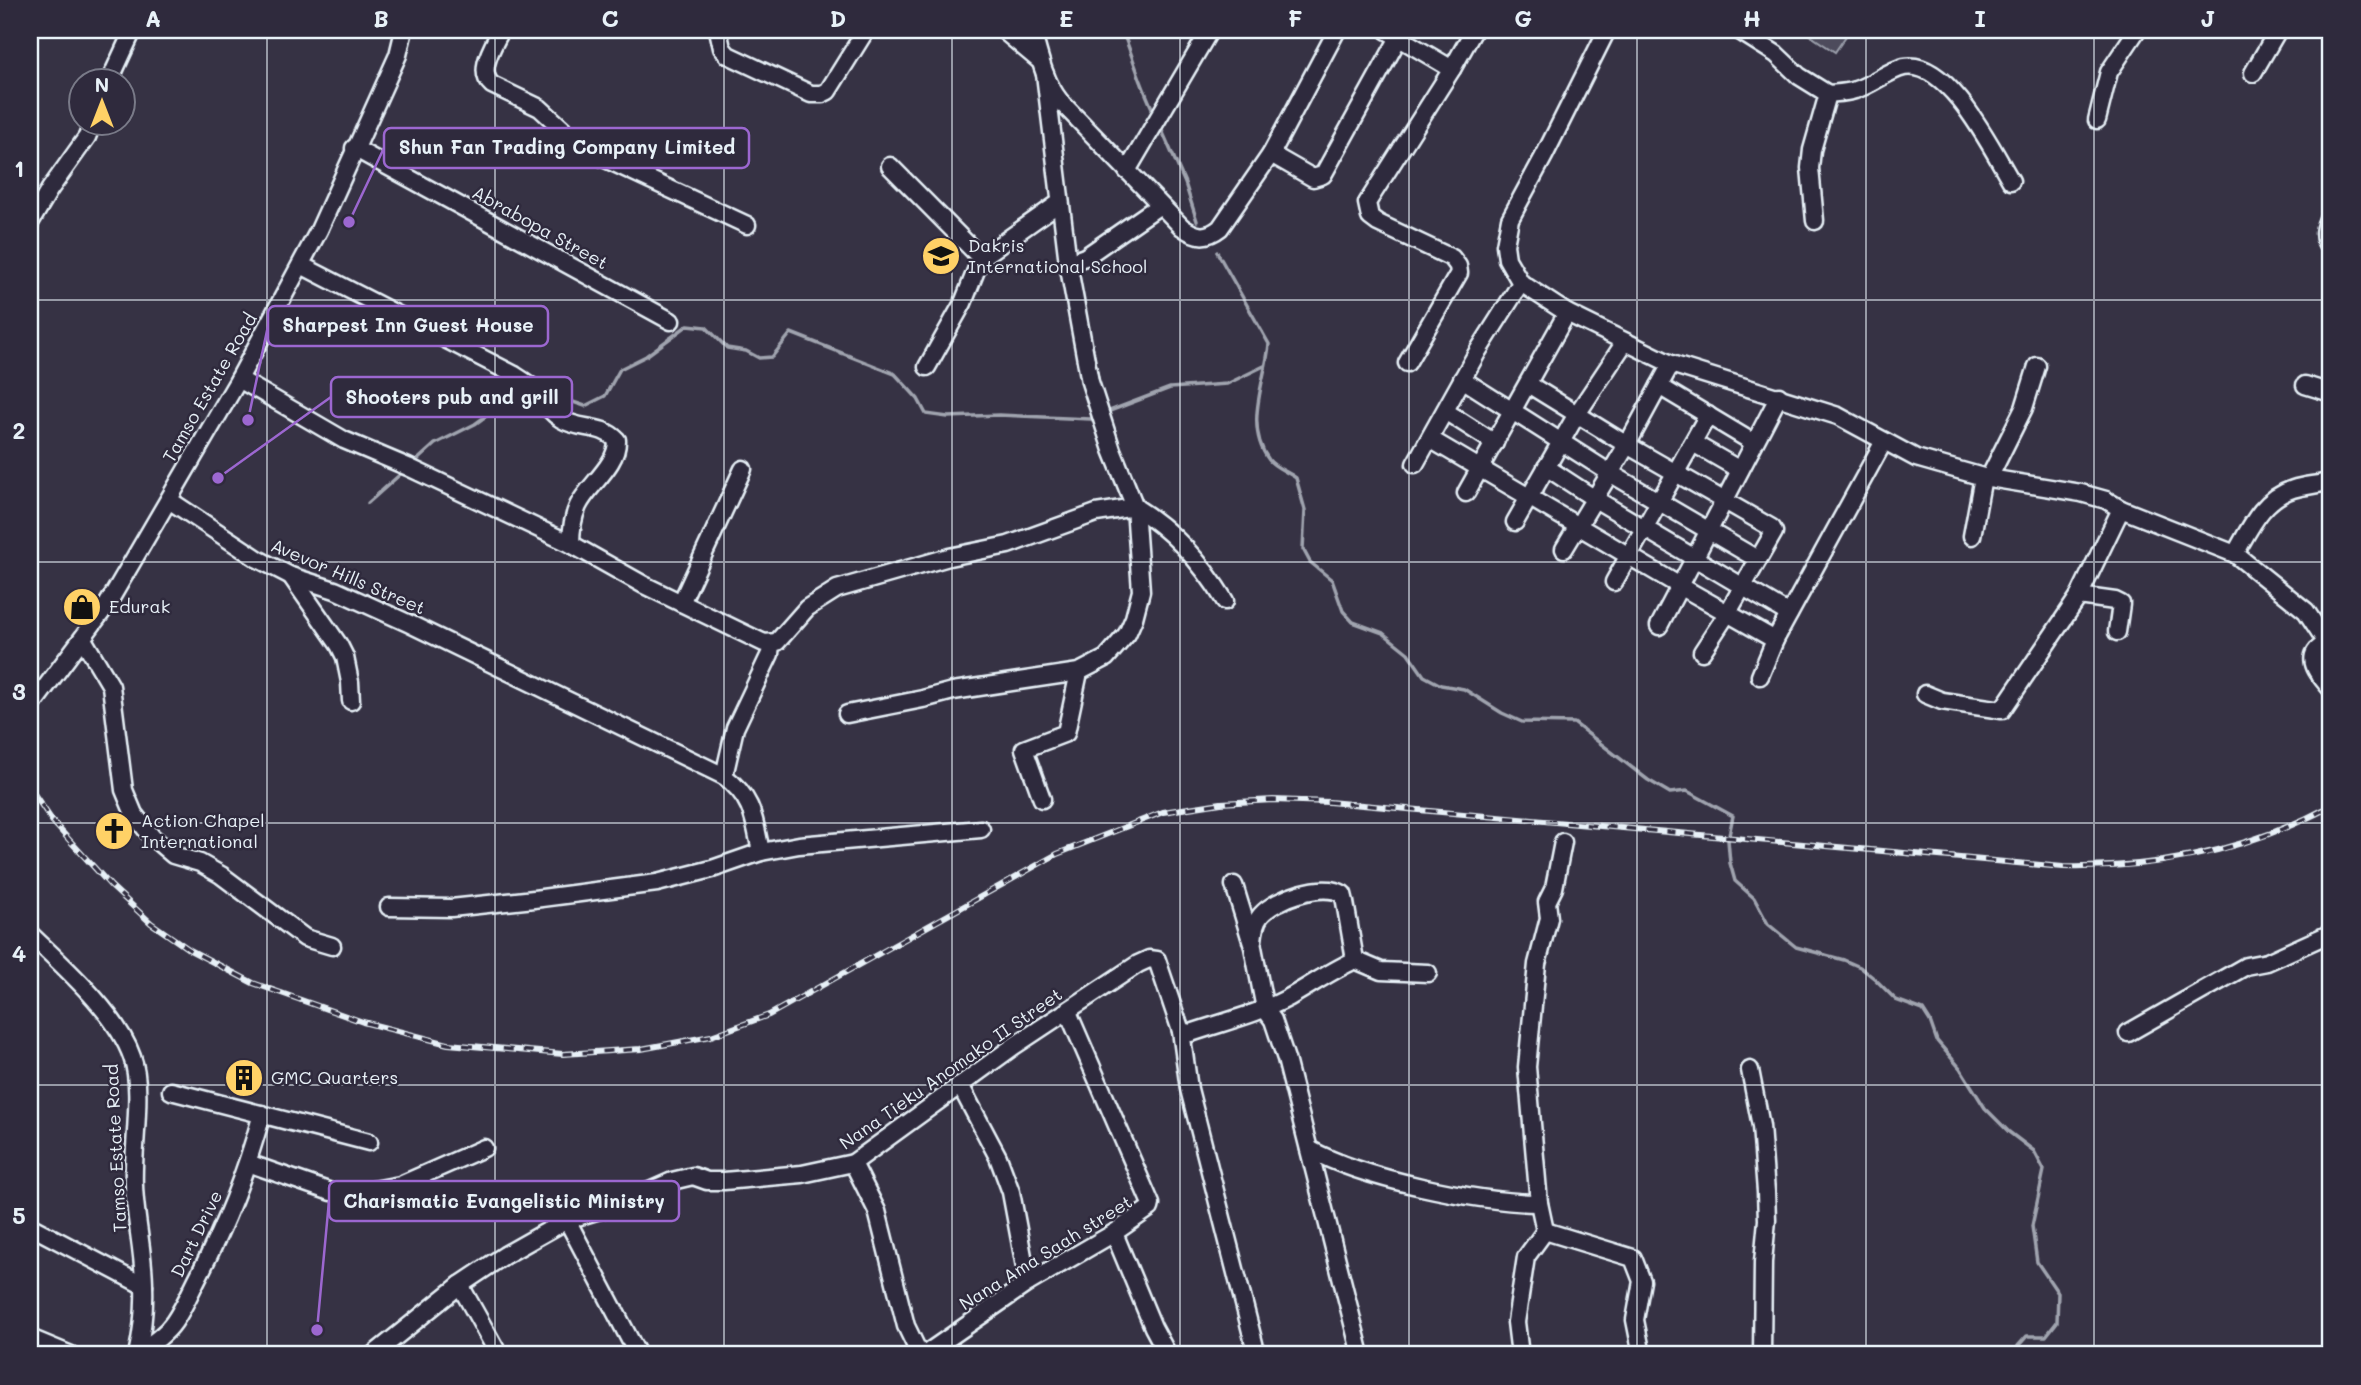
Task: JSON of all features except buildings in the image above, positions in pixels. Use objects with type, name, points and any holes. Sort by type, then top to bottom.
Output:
[{"type":"street","points":[[116,66],[133,30]]},
{"type":"street","points":[[501,30],[485,70],[487,81],[492,85],[540,108],[578,143],[608,161],[747,225]]},
{"type":"street","points":[[718,30],[722,48],[727,55],[811,94],[822,94],[828,91],[866,30]]},
{"type":"street","points":[[847,713],[953,691],[1079,673],[1106,658],[1127,634],[1141,591],[1135,507],[1112,450],[1090,382],[1059,203],[1043,68],[1003,30]]},
{"type":"street","points":[[1032,30],[1043,68],[1052,91],[1060,102],[1182,227],[1194,235],[1211,235],[1220,228],[1271,154],[1338,30]]},
{"type":"street","points":[[1127,171],[1210,30]]},
{"type":"street","points":[[1407,363],[1459,273],[1458,266],[1452,258],[1378,223],[1370,217],[1367,204],[1474,30]]},
{"type":"street","points":[[1607,30],[1510,219],[1506,233],[1506,252],[1513,272],[1521,283],[1567,313],[1671,365],[1838,416],[1916,458],[1986,477],[2081,493],[2106,500],[2121,509],[2235,554],[2306,611],[2329,641],[2317,650],[2314,659],[2315,670],[2331,688]]},
{"type":"street","points":[[1738,30],[1776,54],[1799,76],[1828,94],[1856,90],[1906,66],[1931,73],[1962,101],[2011,181]]},
{"type":"street","points":[[2097,120],[2109,72],[2137,30]]},
{"type":"street","points":[[2253,73],[2278,30]]},
{"type":"street","name":"Tamso Estate Road","points":[[30,708],[107,605],[239,379],[326,215],[398,55],[405,31]]},
{"type":"street","points":[[1271,154],[1313,178],[1323,175],[1396,32],[1452,69]]},
{"type":"street","points":[[1815,221],[1810,168],[1812,150],[1828,94]]},
{"type":"street","points":[[30,223],[87,136]]},
{"type":"street","name":"Abrabopa Street","points":[[354,148],[671,321]]},
{"type":"street","points":[[890,166],[981,258]]},
{"type":"street","points":[[927,367],[963,303],[981,258],[1059,203]]},
{"type":"street","points":[[1068,263],[1085,257],[1160,205]]},
{"type":"street","points":[[2331,212],[2323,237],[2331,250]]},
{"type":"street","points":[[301,265],[513,374],[533,387],[544,404],[559,418],[609,432],[617,440],[615,454],[579,504],[571,529],[571,544]]},
{"type":"street","points":[[1415,464],[1462,379],[1521,283]]},
{"type":"street","points":[[1466,493],[1567,313]]},
{"type":"street","points":[[1515,522],[1577,414],[1625,342]]},
{"type":"street","points":[[1564,550],[1628,445],[1671,365]]},
{"type":"street","points":[[1972,536],[1986,477],[2024,408],[2037,366]]},
{"type":"street","points":[[239,379],[344,440],[408,467],[571,544],[681,603],[764,643],[777,642],[807,608],[837,589],[949,557],[1008,545],[1096,513],[1135,507],[1155,519],[1180,541],[1225,601]]},
{"type":"street","points":[[1462,379],[1610,473],[1757,559]]},
{"type":"street","points":[[1528,384],[1773,530],[1743,587],[1702,652]]},
{"type":"street","points":[[2305,385],[2331,393]]},
{"type":"street","points":[[1659,386],[1754,443]]},
{"type":"street","points":[[1659,626],[1779,396]]},
{"type":"street","points":[[1445,411],[1495,443]]},
{"type":"street","points":[[1614,582],[1708,415]]},
{"type":"street","points":[[1430,439],[1775,640]]},
{"type":"street","points":[[1760,676],[1775,640],[1884,441]]},
{"type":"street","points":[[1693,443],[1740,470]]},
{"type":"street","points":[[1546,467],[1789,614]]},
{"type":"street","points":[[681,603],[743,469]]},
{"type":"street","points":[[2235,554],[2262,508],[2274,498],[2294,489],[2331,481]]},
{"type":"street","name":"Avevor Hills Street","points":[[169,500],[258,559],[291,576],[335,590],[724,776],[747,798],[761,852]]},
{"type":"street","points":[[1925,694],[1942,701],[2002,710],[2079,596],[2121,509]]},
{"type":"street","points":[[291,576],[345,657],[351,701]]},
{"type":"street","points":[[2079,596],[2121,604],[2117,632]]},
{"type":"street","points":[[83,639],[111,686],[124,790],[134,814],[152,837],[173,855],[200,863],[221,875],[305,938],[332,946]]},
{"type":"street","points":[[724,776],[735,728],[767,660],[771,644]]},
{"type":"street","points":[[1042,799],[1024,749],[1066,733],[1079,673]]},
{"type":"street","points":[[389,907],[480,905],[657,883],[712,869],[761,852],[799,845],[981,830]]},
{"type":"street","points":[[1520,1355],[1516,1322],[1526,1257],[1545,1231],[1539,1203],[1527,1067],[1537,964],[1549,918],[1547,902],[1554,888],[1563,842]]},
{"type":"street","points":[[1234,885],[1252,947],[1265,1009],[1281,1040],[1361,1355]]},
{"type":"street","points":[[1252,947],[1255,925],[1264,912],[1294,896],[1332,889],[1343,894],[1355,960]]},
{"type":"street","points":[[2129,1034],[2246,966],[2267,962],[2331,933]]},
{"type":"street","name":"Tamso Estate Road","points":[[30,934],[85,989],[110,1020],[132,1056],[136,1084],[133,1184],[145,1286],[137,1354]]},
{"type":"street","name":"Nana Tieku Anomako II Street","points":[[373,1355],[460,1285],[505,1255],[567,1220],[620,1204],[682,1178],[693,1176],[707,1181],[724,1181],[802,1174],[853,1163],[1013,1046],[1138,964],[1157,960],[1181,1031]]},
{"type":"street","points":[[1257,1355],[1189,1088],[1181,1031],[1191,1032],[1265,1009],[1355,960],[1381,971],[1428,973]]},
{"type":"street","name":"Nana Ama Saah street","points":[[922,1355],[1028,1283],[1148,1212],[1151,1204],[1068,1012]]},
{"type":"street","points":[[1750,1070],[1761,1126],[1766,1192],[1762,1355]]},
{"type":"street","points":[[960,1084],[998,1157],[1011,1192],[1028,1283]]},
{"type":"street","points":[[171,1091],[369,1142]]},
{"type":"street","name":"Dart Drive","points":[[137,1354],[174,1322],[233,1206],[262,1114]]},
{"type":"street","points":[[248,1163],[347,1195],[400,1185],[484,1148]]},
{"type":"street","points":[[1309,1149],[1348,1166],[1436,1189],[1514,1202],[1539,1203]]},
{"type":"street","points":[[853,1163],[877,1212],[906,1326],[922,1355]]},
{"type":"street","points":[[567,1220],[638,1355]]},
{"type":"street","points":[[30,1226],[145,1286]]},
{"type":"street","points":[[1545,1231],[1633,1258],[1642,1280],[1634,1320],[1642,1355]]},
{"type":"street","points":[[1114,1233],[1153,1327],[1168,1355]]},
{"type":"street","points":[[460,1285],[499,1355]]},
{"type":"street","points":[[30,1338],[71,1355]]},
{"type":"shaded area","points":[[1802,30],[1850,30],[1835,52]]},
{"type":"waterway","points":[[1122,30],[1154,112]]},
{"type":"waterway","points":[[1160,126],[1185,183],[1197,221]]},
{"type":"waterway","points":[[1217,252],[1269,344],[1258,402],[1261,446],[1271,463],[1296,478],[1305,510],[1303,549],[1310,562],[1332,580],[1343,611],[1353,622],[1383,633],[1408,653],[1424,676],[1441,685],[1464,689],[1522,722],[1574,723],[1648,780],[1670,793],[1687,791],[1733,816],[1728,840],[1735,881],[1754,898],[1768,924],[1796,947],[1860,967],[1896,1000],[1923,1010],[1937,1041],[1960,1068],[1985,1108],[2009,1132],[2034,1151],[2044,1170],[2032,1226],[2037,1262],[2058,1293],[2057,1322],[2046,1336],[2027,1336],[2018,1346],[2017,1355]]},
{"type":"waterway","points":[[546,393],[585,406],[605,396],[620,369],[646,356],[688,325],[706,327],[727,348],[746,351],[759,358],[772,357],[791,333],[895,374],[918,399],[926,414],[948,417],[999,415],[1091,419]]},
{"type":"waterway","points":[[1107,412],[1170,388],[1227,384],[1264,366]]},
{"type":"waterway","points":[[414,463],[435,444],[475,424],[508,400],[529,393]]},
{"type":"waterway","points":[[368,503],[405,470]]},
{"type":"railway","points":[[30,788],[53,822],[111,886],[151,923],[190,950],[253,983],[363,1022],[448,1044],[563,1054],[641,1049],[711,1036],[769,1015],[1057,854],[1163,812],[1221,803],[1273,800],[1329,802],[2063,867],[2133,865],[2201,854],[2267,835],[2331,806]]},
{"type":"place","name":"Shun Fan Trading Company Limited","points":[[349,222]]},
{"type":"place","name":"Dakris International School","points":[[941,256]]},
{"type":"place","name":"Sharpest Inn Guest House","points":[[248,420]]},
{"type":"place","name":"Shooters pub and grill","points":[[218,478]]},
{"type":"place","name":"Edurak","points":[[82,607]]},
{"type":"place","name":"Action Chapel International","points":[[114,831]]},
{"type":"place","name":"GMC Quarters","points":[[244,1078]]},
{"type":"place","name":"Charismatic Evangelistic Ministry","points":[[317,1330]]}]
